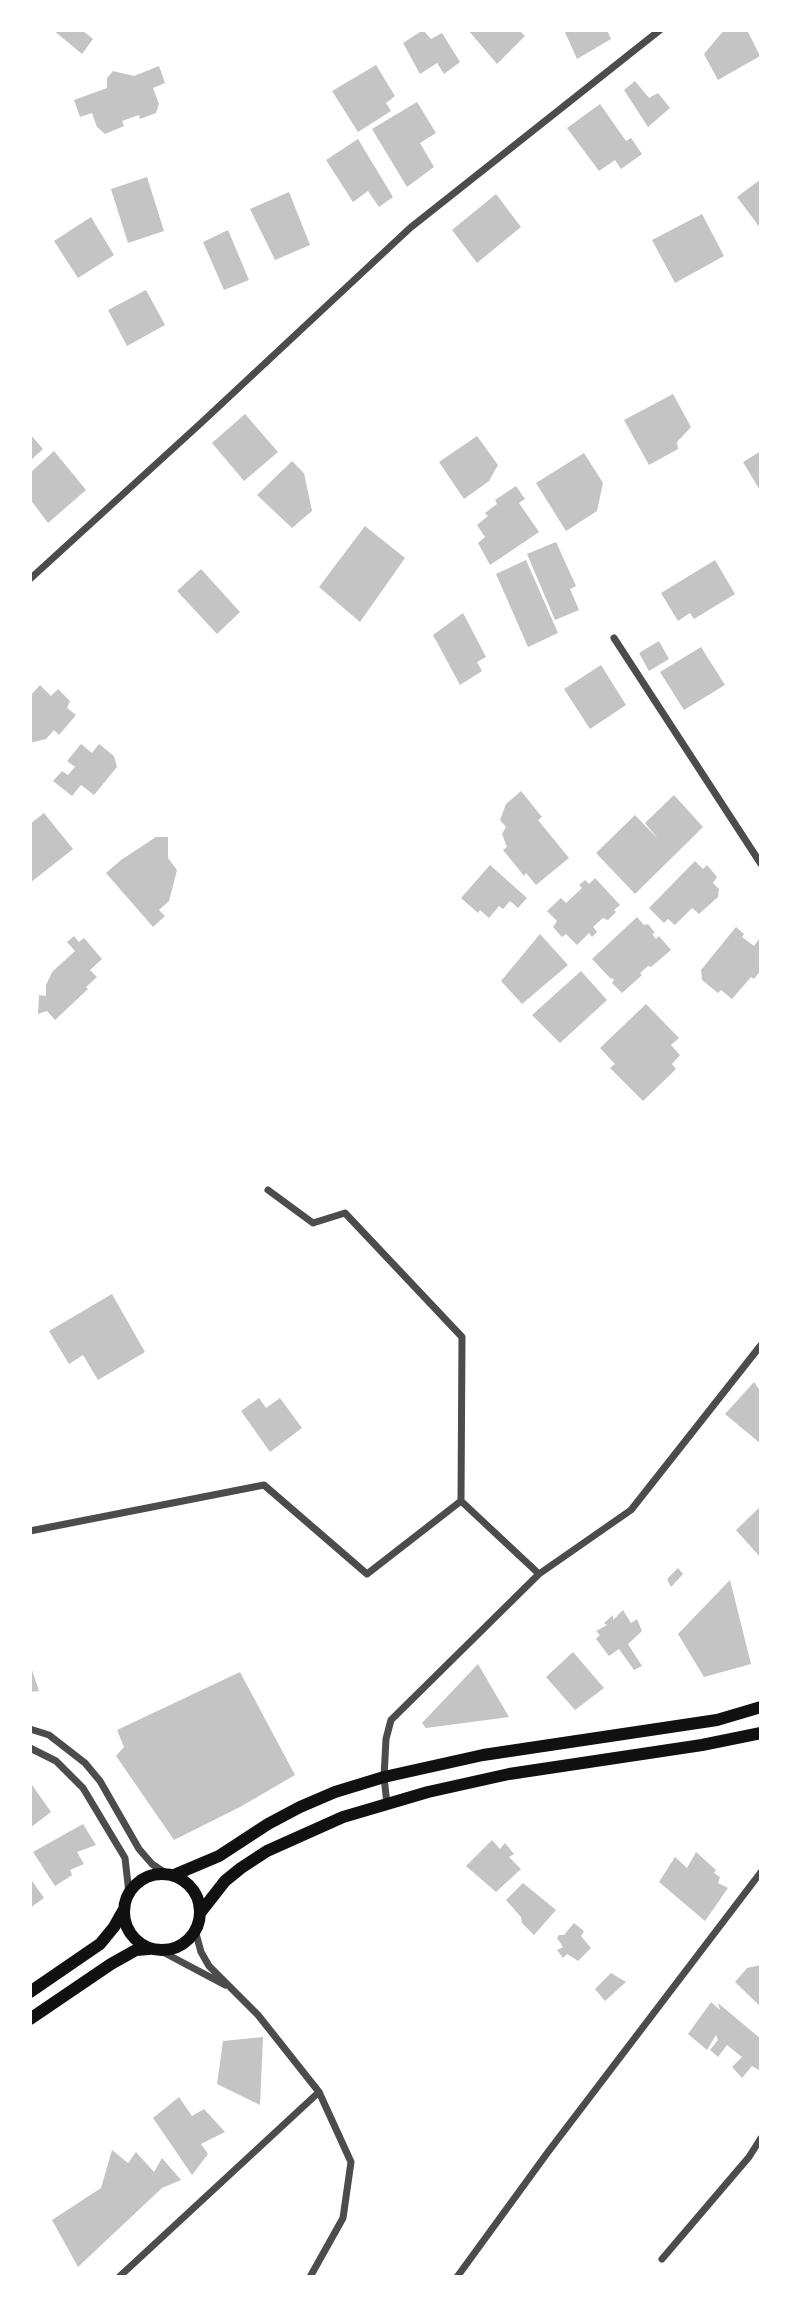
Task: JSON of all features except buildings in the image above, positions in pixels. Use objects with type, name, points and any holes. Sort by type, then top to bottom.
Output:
[{"type":"main road","points":[[30,1992],[100,1944],[114,1927],[129,1892],[139,1881],[150,1875],[170,1875],[211,1860],[268,1824],[335,1792],[384,1777],[483,1755],[718,1720],[761,1707]]},
{"type":"main road","points":[[200,1913],[225,1881],[267,1851],[331,1822],[387,1804],[509,1774],[702,1745],[761,1733]]},
{"type":"main road","points":[[30,2020],[136,1950],[173,1949],[183,1944],[195,1930],[200,1913],[199,1900],[185,1881],[170,1875]]},
{"type":"main road","points":[[123,1911],[124,1923],[129,1933],[139,1943],[155,1950]]},
{"type":"street","points":[[30,579],[201,424],[410,228],[660,30]]},
{"type":"street","points":[[614,638],[761,864]]},
{"type":"street","points":[[268,1190],[313,1223],[345,1213],[462,1337],[461,1501],[539,1574]]},
{"type":"street","points":[[387,1804],[384,1777],[386,1739],[391,1720],[539,1574],[631,1510],[761,1345]]},
{"type":"street","points":[[30,1531],[264,1485],[367,1574],[461,1501]]},
{"type":"street","points":[[30,1729],[49,1735],[85,1763],[100,1781],[139,1849],[152,1864],[170,1875]]},
{"type":"street","points":[[30,1748],[39,1750],[56,1761],[83,1788],[125,1858],[129,1892]]},
{"type":"street","points":[[458,2277],[548,2152],[761,1872]]},
{"type":"street","points":[[195,1930],[201,1952],[209,1966],[258,2015],[319,2092],[351,2162],[343,2218],[310,2277]]},
{"type":"street","points":[[155,1950],[234,1990]]},
{"type":"street","points":[[119,2277],[319,2092]]},
{"type":"street","points":[[662,2259],[749,2157],[761,2138]]}]
